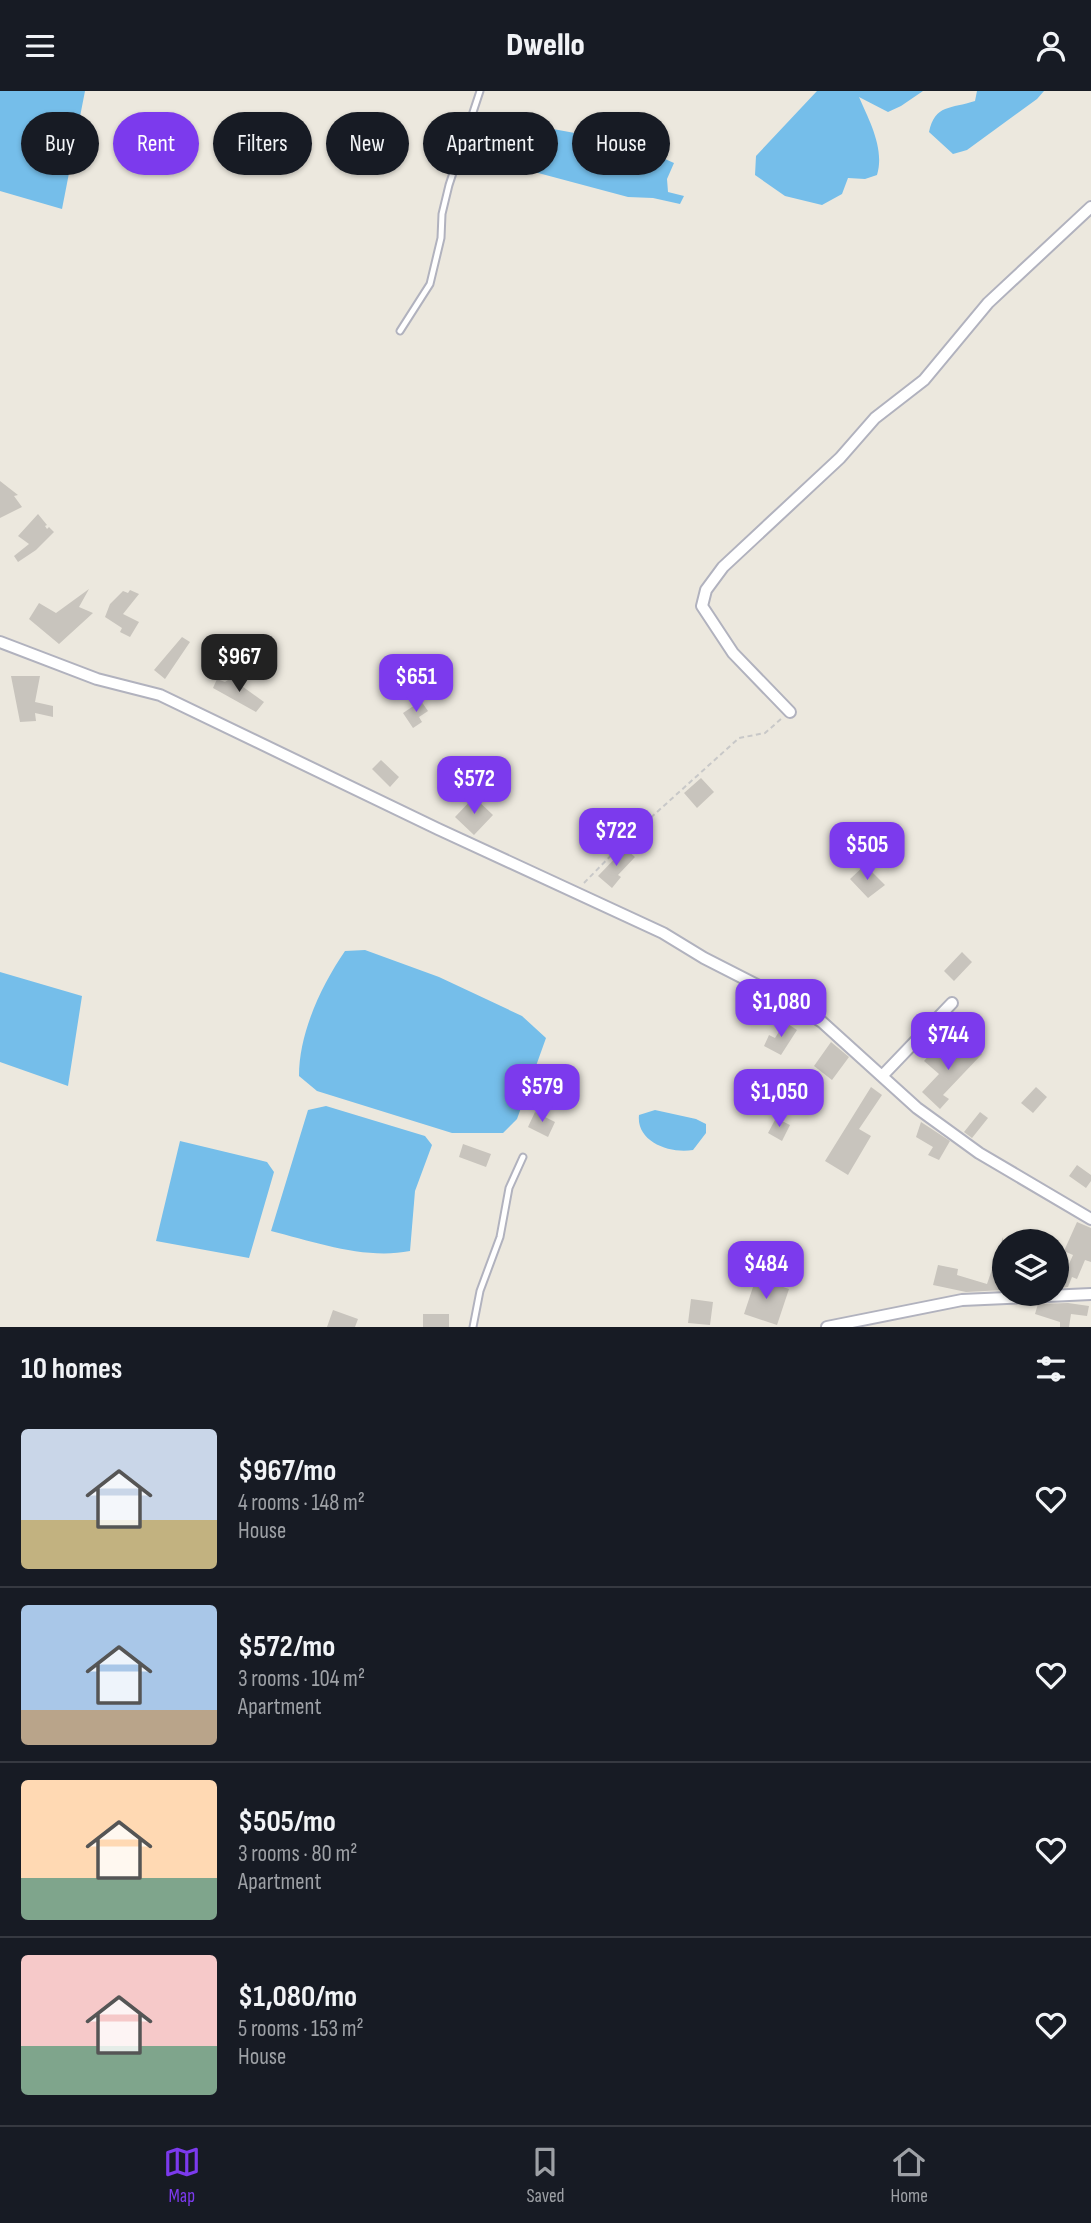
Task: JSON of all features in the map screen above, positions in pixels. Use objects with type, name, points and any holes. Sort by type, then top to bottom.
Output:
[{"type":"street","points":[[790,712],[733,653],[702,606],[706,590],[723,566],[840,458],[875,418],[924,380],[988,303],[1091,207]]},
{"type":"street","points":[[0,642],[97,678],[160,695],[663,933],[822,1022],[917,1108],[979,1153],[1091,1219]]},
{"type":"street","points":[[883,1075],[952,1003]]},
{"type":"street","points":[[827,1327],[962,1300],[1091,1294]]},
{"type":"lane","points":[[400,331],[430,284],[441,238],[442,213],[449,185],[480,91]]},
{"type":"lane","points":[[473,1327],[480,1291],[499,1237],[509,1188],[523,1157]]},
{"type":"path","points":[[578,894],[586,880],[626,840],[739,738],[765,733],[790,712]]},
{"type":"water","points":[[0,91],[85,91],[81,112],[21,112],[21,175],[69,175],[62,209],[0,191]]},
{"type":"water","points":[[817,91],[923,91],[888,112],[859,97],[877,145],[877,175],[865,179],[848,178],[842,194],[822,205],[785,196],[755,175],[756,156]]},
{"type":"water","points":[[977,91],[1044,91],[967,150],[953,154],[929,132],[932,123],[935,116],[945,109],[975,101]]},
{"type":"water","points":[[558,130],[572,132],[572,175],[669,175],[668,192],[684,196],[680,204],[653,198],[628,197],[546,175],[558,175]]},
{"type":"water","points":[[365,950],[439,977],[522,1016],[546,1038],[517,1119],[503,1133],[452,1133],[317,1091],[299,1076],[307,1027],[328,979],[345,951]]},
{"type":"water","points":[[0,972],[82,996],[68,1086],[0,1062]]},
{"type":"water","points":[[326,1106],[425,1136],[432,1145],[415,1191],[410,1251],[358,1252],[271,1231],[308,1110]]},
{"type":"water","points":[[655,1110],[696,1119],[706,1124],[706,1133],[693,1150],[674,1150],[656,1144],[643,1132],[639,1115]]},
{"type":"water","points":[[180,1141],[267,1162],[274,1172],[249,1258],[156,1241]]},
{"type":"building","points":[[0,481],[18,495],[14,496],[22,507],[0,518]]},
{"type":"building","points":[[38,514],[47,529],[49,527],[54,532],[36,550],[18,562],[14,556],[29,544],[18,536]]},
{"type":"building","points":[[89,589],[79,607],[93,613],[59,644],[29,619],[39,603],[56,613]]},
{"type":"building","points":[[130,590],[139,594],[123,614],[139,622],[130,637],[120,632],[122,628],[105,617],[110,604],[123,591],[128,593]]},
{"type":"building","points":[[182,637],[190,642],[165,679],[154,670]]},
{"type":"building","points":[[11,676],[40,676],[35,702],[53,706],[53,717],[35,713],[36,721],[20,722]]},
{"type":"building","points":[[231,678],[264,702],[256,712],[213,688],[217,679],[225,682]]},
{"type":"building","points":[[421,701],[428,711],[419,717],[422,722],[413,728],[403,713]]},
{"type":"building","points":[[381,760],[399,777],[390,787],[372,769]]},
{"type":"building","points":[[701,778],[714,792],[697,808],[684,793]]},
{"type":"building","points":[[474,797],[493,815],[474,835],[455,817]]},
{"type":"building","points":[[625,848],[635,857],[618,875],[621,877],[612,888],[598,876]]},
{"type":"building","points":[[865,865],[885,885],[868,898],[850,879]]},
{"type":"building","points":[[962,952],[972,962],[954,981],[944,971]]},
{"type":"building","points":[[785,1022],[797,1030],[781,1055],[764,1046],[769,1035],[775,1038]]},
{"type":"building","points":[[831,1042],[849,1057],[832,1080],[814,1066]]},
{"type":"building","points":[[969,1042],[982,1054],[943,1095],[949,1099],[940,1109],[922,1092],[939,1074],[924,1061],[935,1048],[951,1062]]},
{"type":"building","points":[[871,1087],[882,1095],[859,1129],[871,1136],[848,1175],[825,1161]]},
{"type":"building","points":[[1036,1087],[1047,1097],[1033,1113],[1021,1103]]},
{"type":"building","points":[[535,1112],[555,1122],[548,1137],[528,1127]]},
{"type":"building","points":[[980,1112],[988,1118],[972,1138],[964,1132]]},
{"type":"building","points":[[776,1118],[790,1125],[782,1141],[768,1133]]},
{"type":"building","points":[[921,1122],[950,1141],[939,1160],[928,1155],[933,1147],[916,1137]]},
{"type":"building","points":[[463,1144],[491,1154],[486,1167],[459,1157]]},
{"type":"building","points":[[1077,1165],[1091,1175],[1091,1181],[1086,1188],[1069,1176]]},
{"type":"building","points":[[1077,1222],[1091,1228],[1091,1262],[1085,1260],[1077,1279],[1072,1277],[1069,1284],[1069,1264],[1073,1255],[1069,1253],[1069,1240]]},
{"type":"building","points":[[938,1265],[958,1269],[957,1275],[987,1284],[992,1269],[992,1291],[966,1292],[933,1285]]},
{"type":"building","points":[[756,1278],[789,1289],[777,1325],[744,1314]]},
{"type":"building","points":[[691,1299],[713,1302],[710,1325],[688,1323]]},
{"type":"building","points":[[1069,1303],[1089,1306],[1087,1316],[1071,1314],[1069,1327],[1060,1327],[1060,1322],[1035,1314],[1037,1306],[1069,1306]]},
{"type":"building","points":[[333,1310],[358,1319],[355,1327],[327,1327]]},
{"type":"building","points":[[423,1314],[449,1314],[449,1327],[423,1327]]}]
